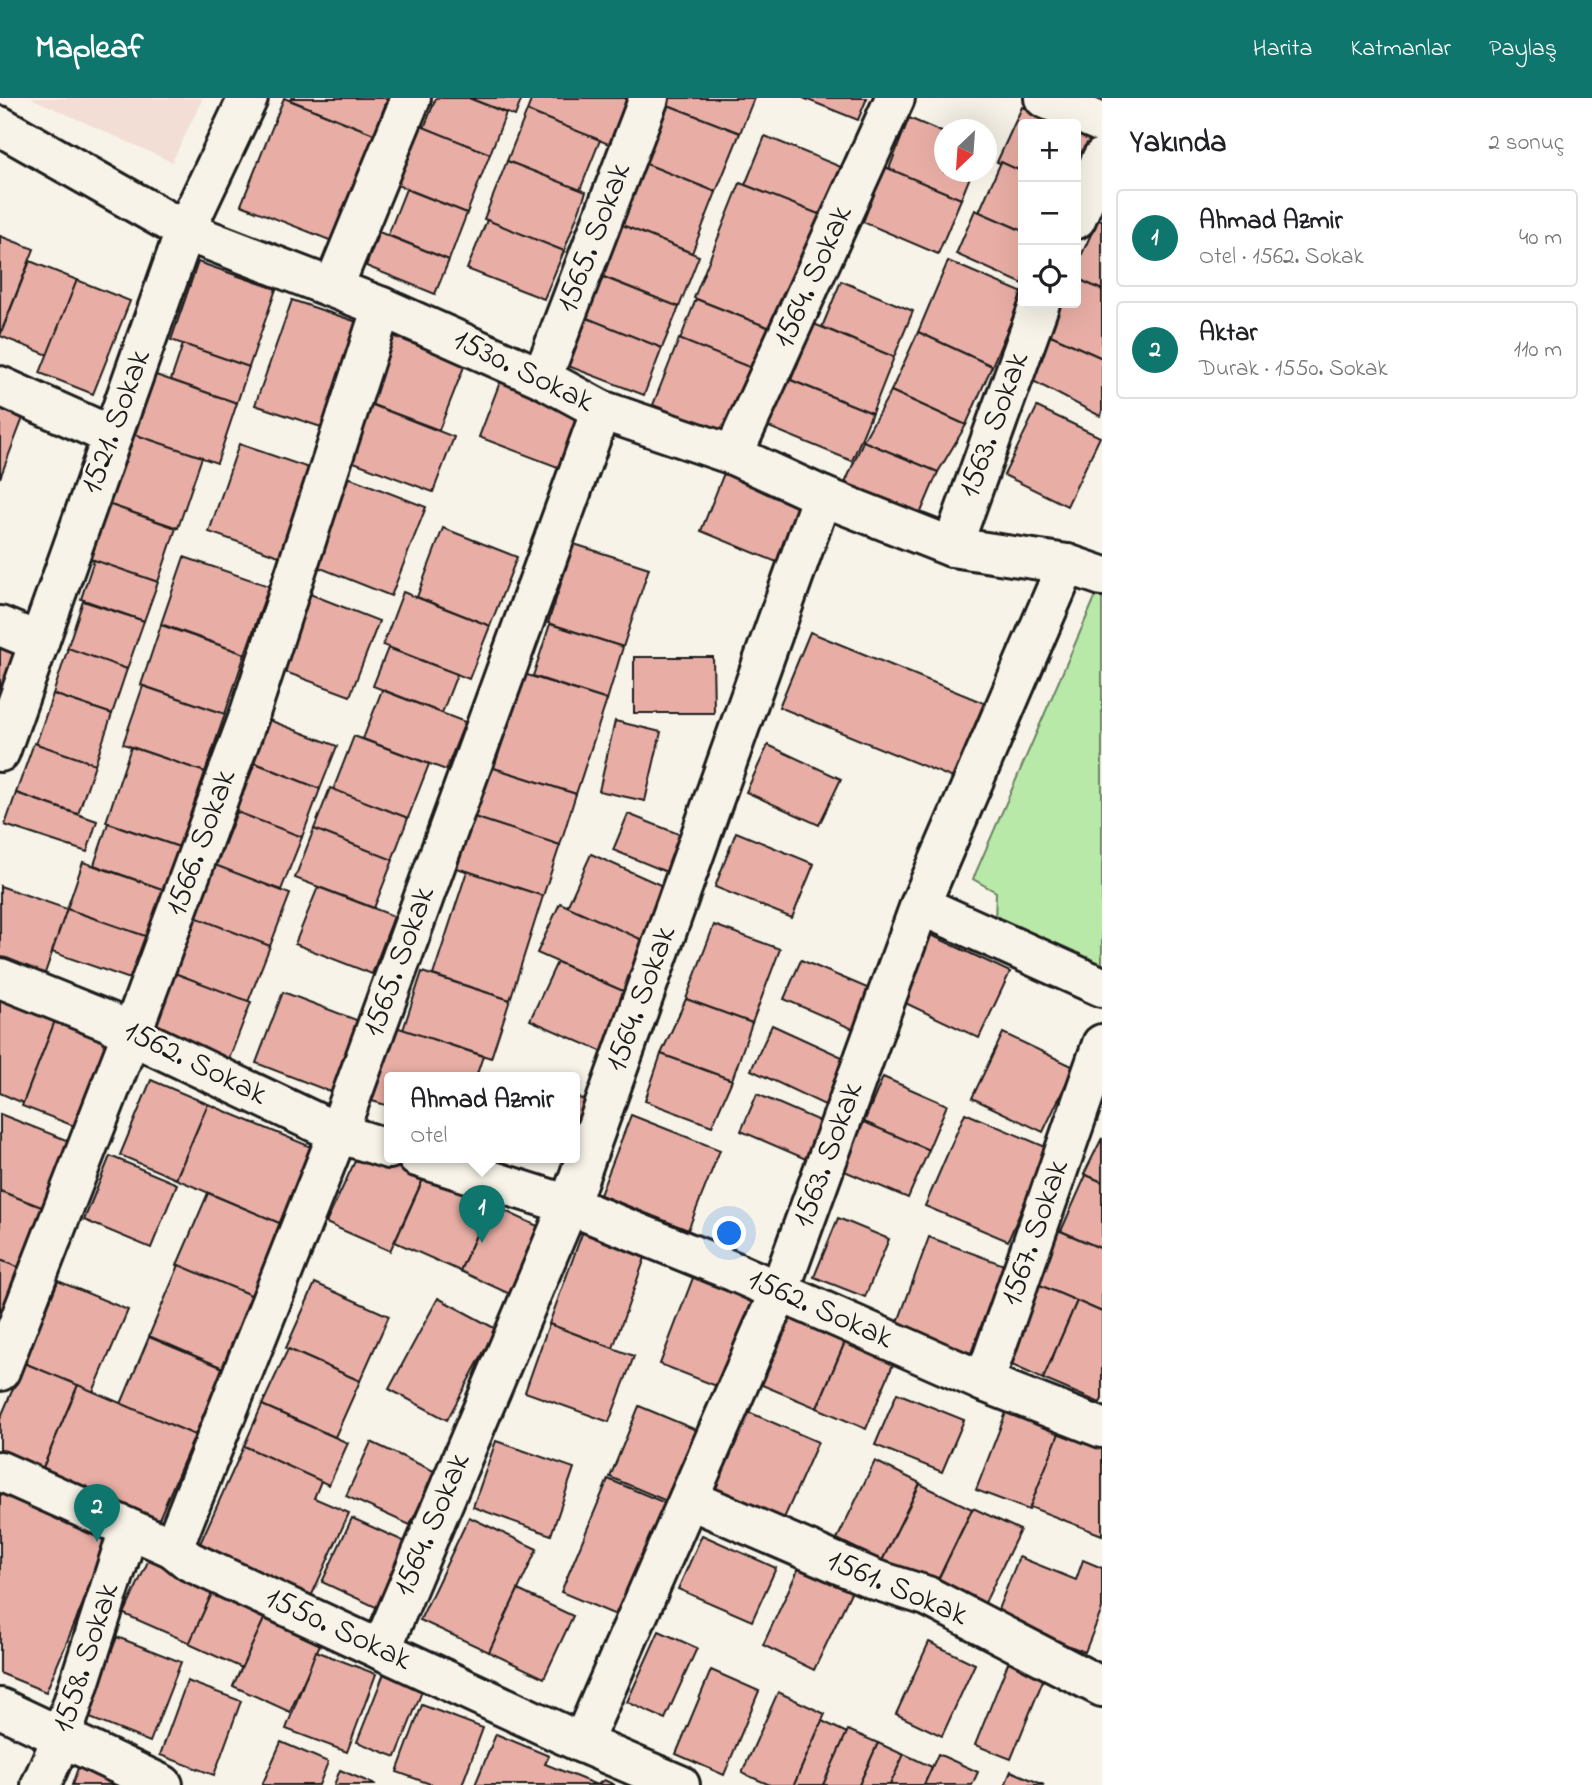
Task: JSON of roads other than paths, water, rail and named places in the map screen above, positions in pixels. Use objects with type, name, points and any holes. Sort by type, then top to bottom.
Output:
[{"type":"street","name":"1521. Sokak","points":[[0,752],[185,231],[248,98]]},
{"type":"street","points":[[333,288],[411,98]]},
{"type":"street","name":"1565. Sokak","points":[[542,378],[649,98]]},
{"type":"street","name":"1564. Sokak","points":[[733,455],[895,98]]},
{"type":"street","points":[[1044,98],[1102,123]]},
{"type":"street","name":"1530. Sokak","points":[[0,126],[185,231],[382,307],[542,378],[601,410],[733,455],[822,496],[952,547],[1084,570]]},
{"type":"street","points":[[1081,207],[1102,158]]},
{"type":"street","name":"1566. Sokak","points":[[0,1371],[131,1035],[248,716],[382,307]]},
{"type":"street","name":"1563. Sokak","points":[[952,547],[1038,308]]},
{"type":"street","points":[[0,386],[112,436]]},
{"type":"street","name":"1565. Sokak","points":[[173,1548],[338,1133],[601,410]]},
{"type":"street","name":"1564. Sokak","points":[[381,1650],[569,1205],[822,496]]},
{"type":"street","name":"1563. Sokak","points":[[582,1743],[779,1292],[920,905],[1084,570]]},
{"type":"street","points":[[0,626],[39,642]]},
{"type":"street","points":[[920,905],[1102,987]]},
{"type":"street","name":"1562. Sokak","points":[[0,978],[110,1023],[338,1133],[384,1147]]},
{"type":"street","name":"1567. Sokak","points":[[984,1382],[1102,1044]]},
{"type":"street","name":"1562. Sokak","points":[[436,1163],[569,1205],[779,1292],[984,1382],[1102,1428]]},
{"type":"street","name":"1550. Sokak","points":[[0,1471],[173,1548],[189,1561],[582,1743],[680,1785]]},
{"type":"street","name":"1561. Sokak","points":[[689,1499],[876,1580],[927,1596],[1102,1687]]},
{"type":"street","name":"1558. Sokak","points":[[41,1785],[62,1737],[129,1530]]},
{"type":"street","points":[[0,1708],[163,1785]]},
{"type":"place","name":"Ahmad Azmir","points":[[482,1243]]},
{"type":"place","name":"Aktar","points":[[97,1542]]}]
